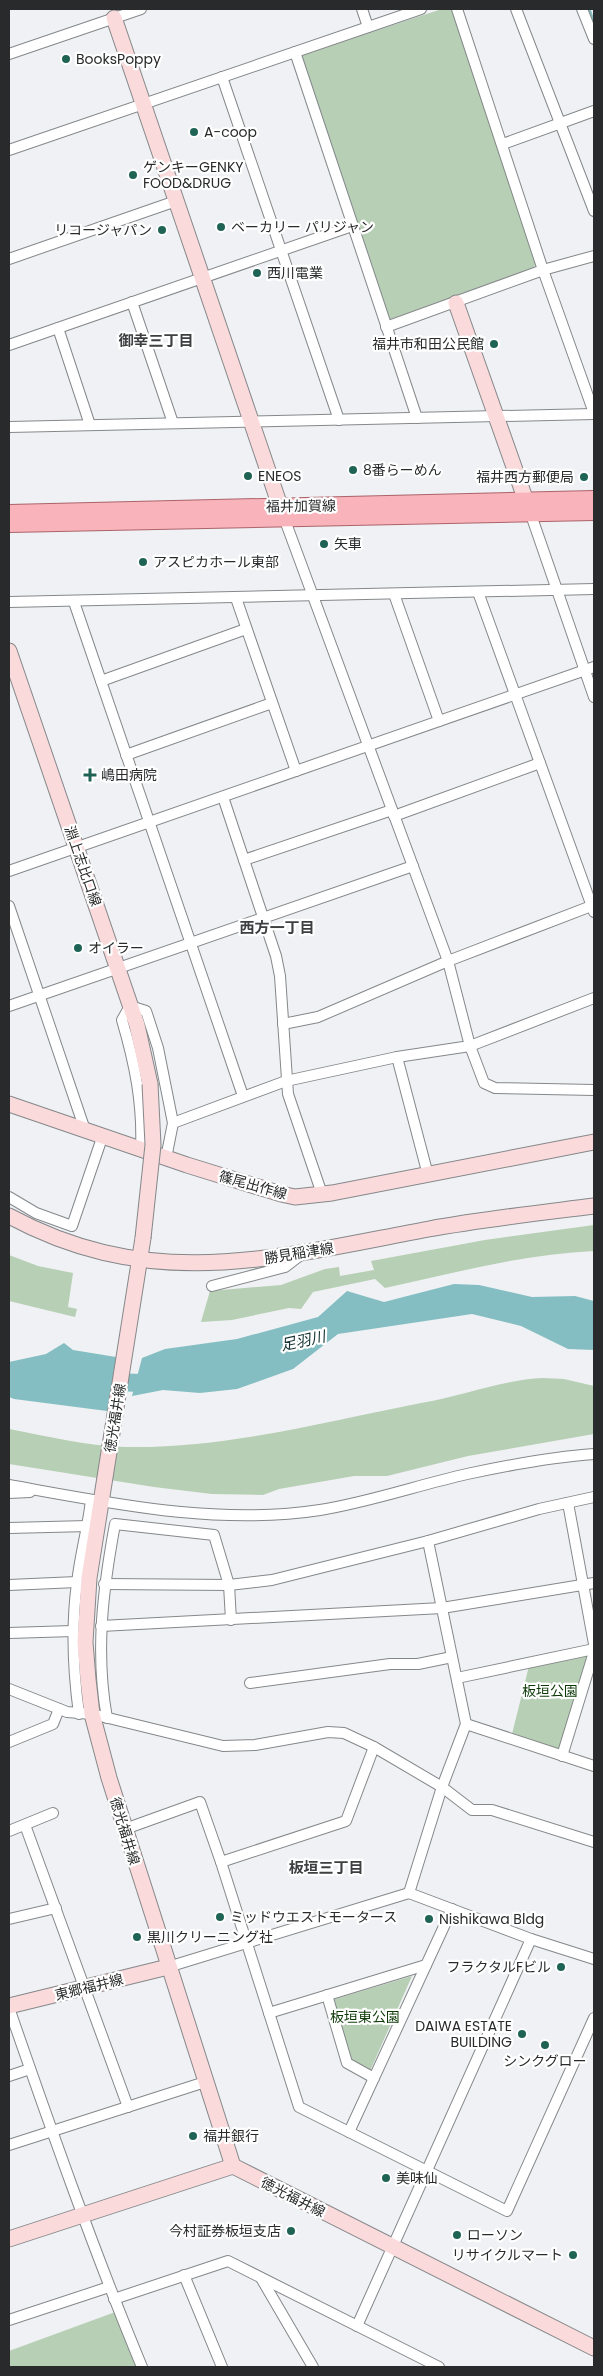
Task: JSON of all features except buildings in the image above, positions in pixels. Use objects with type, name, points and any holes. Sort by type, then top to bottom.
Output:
[{"type":"main road","points":[[112,13],[282,513]]},
{"type":"main road","points":[[456,303],[529,507]]},
{"type":"main road","name":"福井加賀線","points":[[9,524],[282,513],[529,507],[594,499]]},
{"type":"main road","name":"福井加賀線","points":[[529,507],[594,512]]},
{"type":"main road","name":"福井加賀線","points":[[9,513],[282,513]]},
{"type":"main road","name":"淵上志比口線","points":[[9,651],[118,968],[147,1066],[150,1084]]},
{"type":"main road","name":"徳光福井線","points":[[150,1084],[153,1145],[143,1238],[99,1503],[90,1578],[86,1642],[93,1715],[125,1829],[233,2166],[594,2348]]},
{"type":"main road","name":"篠尾出作線","points":[[9,1104],[103,1135],[141,1150],[295,1197],[428,1175],[594,1142]]},
{"type":"main road","name":"勝見稲津線","points":[[9,1216],[34,1230],[75,1246],[139,1264],[184,1264],[233,1262],[302,1254],[431,1228],[594,1206]]},
{"type":"main road","name":"東郷福井線","points":[[9,2008],[168,1967]]},
{"type":"main road","points":[[9,2240],[233,2166]]},
{"type":"street","points":[[9,54],[112,13],[141,9]]},
{"type":"street","points":[[362,9],[368,27]]},
{"type":"street","points":[[9,150],[421,9]]},
{"type":"street","points":[[9,427],[594,413],[543,270],[457,9]]},
{"type":"street","points":[[516,9],[594,211]]},
{"type":"street","points":[[582,9],[593,33]]},
{"type":"street","points":[[295,52],[417,418]]},
{"type":"street","points":[[222,77],[339,420]]},
{"type":"street","points":[[503,144],[594,111]]},
{"type":"street","points":[[9,259],[176,201]]},
{"type":"street","points":[[9,345],[352,226]]},
{"type":"street","points":[[386,327],[543,270],[594,256]]},
{"type":"street","points":[[132,302],[173,423]]},
{"type":"street","points":[[58,328],[90,425]]},
{"type":"street","points":[[529,507],[557,590],[590,668],[594,697]]},
{"type":"street","points":[[282,513],[448,961],[470,1046],[484,1083],[495,1088],[594,1090]]},
{"type":"street","points":[[9,602],[594,589]]},
{"type":"street","points":[[283,1024],[318,1018],[448,961],[594,908],[478,592]]},
{"type":"street","points":[[394,594],[438,721]]},
{"type":"street","points":[[236,598],[296,771]]},
{"type":"street","points":[[74,602],[243,1096]]},
{"type":"street","points":[[101,681],[246,629]]},
{"type":"street","points":[[9,872],[590,668]]},
{"type":"street","points":[[126,755],[272,703]]},
{"type":"street","points":[[244,860],[540,764]]},
{"type":"street","points":[[223,796],[276,956],[280,976],[288,1094],[322,1194]]},
{"type":"street","points":[[9,1006],[413,866]]},
{"type":"street","points":[[9,906],[86,1130]]},
{"type":"street","points":[[173,1123],[286,1081],[396,1057],[470,1046],[594,998]]},
{"type":"street","points":[[141,1150],[142,1124],[137,1075],[122,1020],[130,1006],[146,1011],[151,1023],[173,1123],[166,1158]]},
{"type":"street","points":[[396,1057],[428,1175]]},
{"type":"street","points":[[9,1197],[36,1213],[72,1226],[103,1135]]},
{"type":"street","points":[[212,1286],[285,1267],[302,1254]]},
{"type":"street","points":[[9,1485],[99,1503],[214,1514],[283,1514],[349,1504],[468,1474],[594,1454]]},
{"type":"street","points":[[9,1493],[26,1494],[38,1490]]},
{"type":"street","points":[[104,1584],[229,1585],[272,1580],[594,1497]]},
{"type":"street","points":[[93,1715],[74,1680],[73,1631],[77,1582],[88,1526],[99,1503]]},
{"type":"street","points":[[568,1503],[594,1644]]},
{"type":"street","points":[[93,1715],[100,1667],[104,1584],[115,1524],[214,1535],[229,1585],[231,1620]]},
{"type":"street","points":[[9,1528],[88,1526]]},
{"type":"street","points":[[408,1893],[442,1787],[466,1724],[428,1540]]},
{"type":"street","points":[[9,1585],[77,1582]]},
{"type":"street","points":[[101,1626],[442,1608],[594,1583]]},
{"type":"street","points":[[9,1633],[73,1631]]},
{"type":"street","points":[[456,1678],[594,1650],[562,1756]]},
{"type":"street","points":[[250,1683],[390,1664],[418,1664],[452,1657]]},
{"type":"street","points":[[9,1689],[59,1709],[93,1715],[223,1746],[255,1745],[328,1732],[344,1733],[442,1787],[472,1810],[492,1810],[594,1842]]},
{"type":"street","points":[[9,1742],[53,1724],[59,1709]]},
{"type":"street","points":[[466,1724],[594,1766]]},
{"type":"street","points":[[221,1862],[346,1821],[374,1748]]},
{"type":"street","points":[[125,1829],[200,1802],[300,2106],[507,2211],[594,2018]]},
{"type":"street","points":[[9,1831],[53,1813]]},
{"type":"street","points":[[25,1825],[128,2107]]},
{"type":"street","points":[[168,1967],[408,1893],[531,1939],[594,1959]]},
{"type":"street","points":[[9,1919],[56,1908]]},
{"type":"street","points":[[349,2132],[452,1909]]},
{"type":"street","points":[[357,2326],[531,1939]]},
{"type":"street","points":[[269,2013],[426,1965]]},
{"type":"street","points":[[327,1995],[347,2063],[374,2078]]},
{"type":"street","points":[[9,2008],[109,2287],[142,2367]]},
{"type":"street","points":[[9,2076],[30,2069]]},
{"type":"street","points":[[9,2146],[205,2082]]},
{"type":"street","points":[[114,2299],[228,2261],[439,2367]]},
{"type":"street","points":[[184,2276],[222,2367]]},
{"type":"street","points":[[260,2277],[313,2367]]},
{"type":"street","points":[[9,2320],[109,2287]]},
{"type":"green space","points":[[442,9],[453,9],[537,261],[534,267],[388,320],[301,55]]},
{"type":"green space","points":[[594,1225],[594,1251],[515,1260],[385,1288],[375,1279],[313,1292],[301,1309],[289,1308],[232,1320],[201,1322],[210,1291],[281,1285],[325,1269],[339,1267],[340,1276],[374,1270],[371,1261],[485,1240]]},
{"type":"green space","points":[[9,1255],[38,1266],[73,1273],[68,1307],[77,1309],[75,1317],[9,1301]]},
{"type":"green space","points":[[543,1378],[564,1379],[594,1386],[594,1434],[468,1456],[387,1476],[354,1476],[279,1489],[263,1495],[212,1494],[154,1487],[9,1464],[9,1429],[96,1445],[125,1447],[200,1444],[311,1426],[436,1400],[497,1385]]},
{"type":"green space","name":"板垣公園","points":[[591,1654],[559,1751],[512,1734],[529,1666]]},
{"type":"green space","name":"板垣東公園","points":[[412,1976],[370,2071],[351,2062],[332,2000]]},
{"type":"green space","points":[[118,2311],[142,2367],[9,2367],[9,2351]]},
{"type":"water","points":[[454,1284],[479,1285],[532,1297],[575,1296],[594,1301],[594,1350],[568,1349],[521,1326],[472,1314],[338,1334],[293,1369],[237,1389],[200,1393],[163,1390],[132,1396],[142,1358],[165,1349],[237,1339],[318,1317],[347,1291],[384,1302]]},
{"type":"water","points":[[64,1343],[73,1350],[116,1357],[107,1411],[9,1397],[9,1362],[46,1354]]},
{"type":"waterway","points":[[589,9],[594,23]]},
{"type":"waterway","name":"足羽川","points":[[104,1382],[146,1383],[157,1380]]},
{"type":"place","name":"BooksPoppy","points":[[66,59]]},
{"type":"place","name":"A-coop","points":[[194,132]]},
{"type":"place","name":"ゲンキーGENKY FOOD&DRUG","points":[[133,175]]},
{"type":"place","name":"ベーカリー パリジャン","points":[[221,227]]},
{"type":"place","name":"リコージャパン","points":[[162,230]]},
{"type":"place","name":"西川電業","points":[[257,273]]},
{"type":"place","name":"福井市和田公民館","points":[[494,344]]},
{"type":"place","name":"8番らーめん","points":[[353,470]]},
{"type":"place","name":"ENEOS","points":[[248,476]]},
{"type":"place","name":"福井西方郵便局","points":[[584,477]]},
{"type":"place","name":"矢車","points":[[324,544]]},
{"type":"place","name":"アスピカホール東部","points":[[143,562]]},
{"type":"place","name":"嶋田病院","points":[[90,775]]},
{"type":"place","name":"オイラー","points":[[78,948]]},
{"type":"place","name":"ミッドウエストモータース","points":[[220,1917]]},
{"type":"place","name":"Nishikawa Bldg","points":[[429,1919]]},
{"type":"place","name":"黒川クリーニング社","points":[[137,1937]]},
{"type":"place","name":"フラクタルFビル","points":[[561,1967]]},
{"type":"place","name":"DAIWA ESTATE BUILDING","points":[[522,2034]]},
{"type":"place","name":"シンクグロー","points":[[545,2045]]},
{"type":"place","name":"福井銀行","points":[[193,2136]]},
{"type":"place","name":"美味仙","points":[[386,2178]]},
{"type":"place","name":"今村証券板垣支店","points":[[291,2231]]},
{"type":"place","name":"ローソン","points":[[457,2235]]},
{"type":"place","name":"リサイクルマート","points":[[573,2255]]},
{"type":"district","name":"御幸三丁目","points":[[156,341]]},
{"type":"district","name":"西方一丁目","points":[[277,928]]},
{"type":"district","name":"板垣三丁目","points":[[326,1868]]}]
